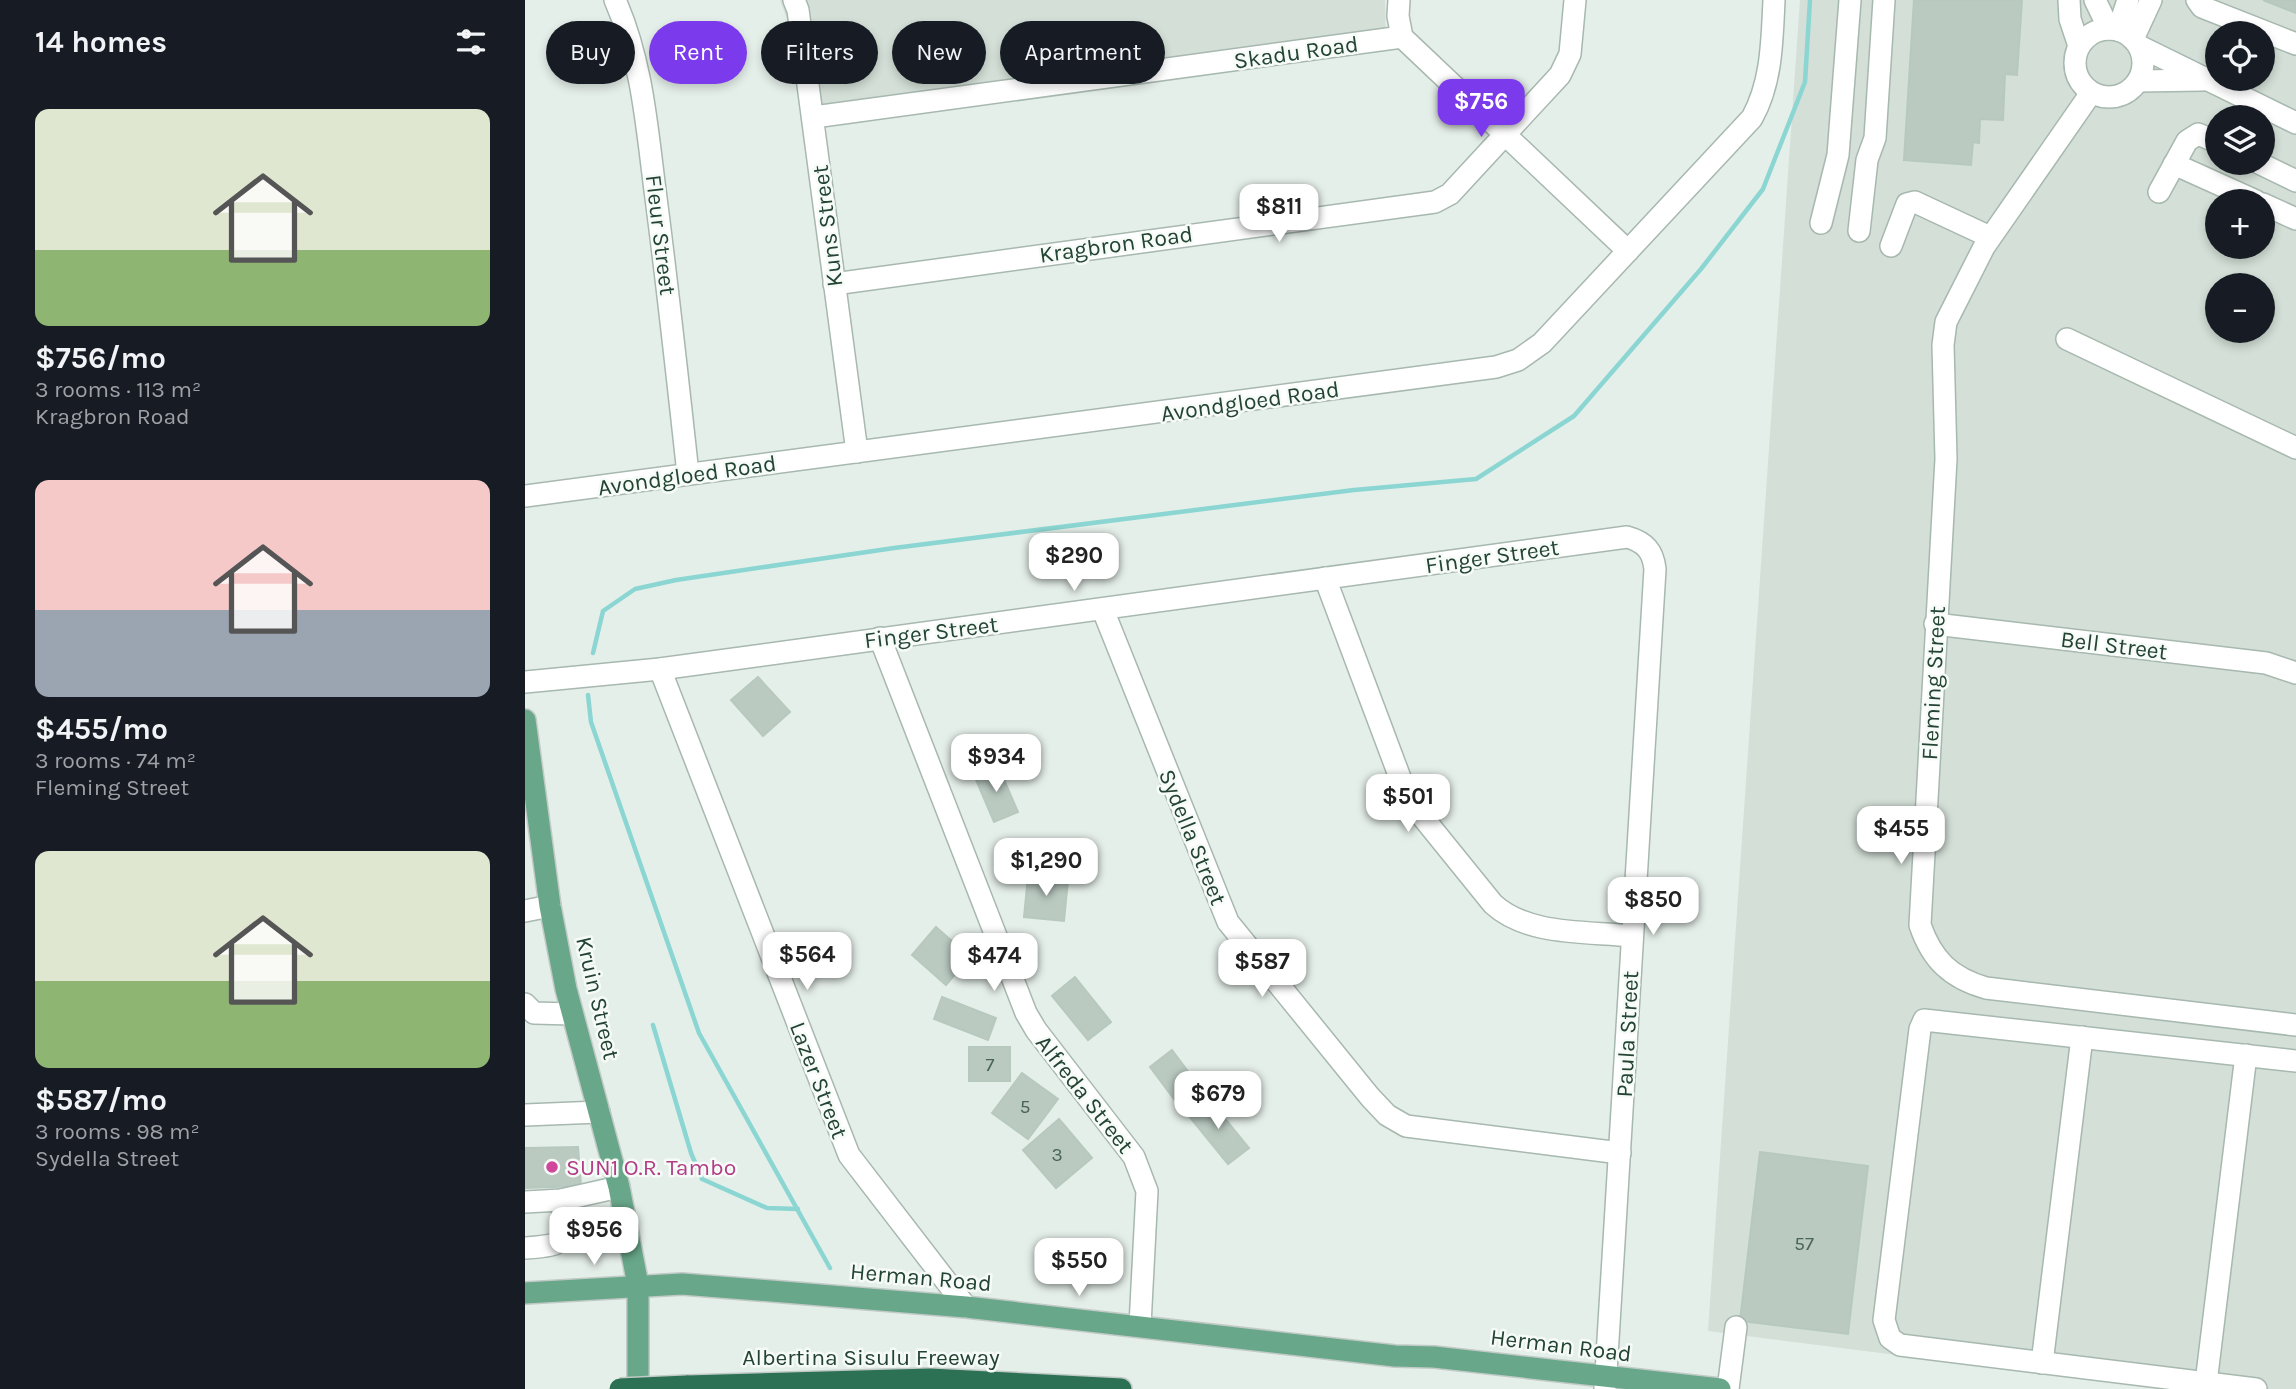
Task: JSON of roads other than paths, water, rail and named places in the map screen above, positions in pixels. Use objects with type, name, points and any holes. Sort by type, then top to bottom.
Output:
[{"type":"highway","name":"Albertina Sisulu Freeway","points":[[620,1389],[930,1379],[1121,1389]]},
{"type":"main road","name":"Kruin Street","points":[[525,720],[550,906],[572,1014],[619,1187],[638,1285],[638,1389]]},
{"type":"main road","name":"Herman Road","points":[[525,1293],[682,1284],[966,1307],[1140,1325],[1395,1356],[1432,1367],[1606,1385],[1720,1389]]},
{"type":"street","name":"Fleur Street","points":[[615,0],[634,48],[643,99],[688,474]]},
{"type":"street","name":"Kuns Street","points":[[794,0],[798,10],[814,117],[857,452]]},
{"type":"street","points":[[1399,0],[1398,16],[1402,37],[1628,251]]},
{"type":"street","name":"Kragbron Road","points":[[834,284],[1435,202],[1450,194],[1508,135],[1565,67],[1570,54],[1575,0]]},
{"type":"street","name":"Avondgloed Road","points":[[525,496],[1496,367],[1518,360],[1542,343],[1752,118],[1762,99],[1768,74],[1774,0]]},
{"type":"street","points":[[1821,222],[1838,155],[1850,0]]},
{"type":"street","points":[[1859,231],[1867,160],[1875,138],[1884,0]]},
{"type":"street","points":[[2069,0],[2070,19],[2079,46],[2075,72],[2078,80],[2091,93],[2117,97],[2126,94],[2138,81],[2143,64],[2125,36],[2095,0]]},
{"type":"street","points":[[2125,36],[2128,0]]},
{"type":"street","points":[[2125,36],[2151,0]]},
{"type":"street","points":[[2197,0],[2202,6],[2296,44]]},
{"type":"street","points":[[2079,46],[2092,33],[2125,36],[2205,78]]},
{"type":"street","name":"Skadu Road","points":[[814,117],[1402,37]]},
{"type":"street","points":[[2138,81],[2205,80]]},
{"type":"street","points":[[2231,91],[2296,123]]},
{"type":"street","name":"Fleming Street","points":[[2091,93],[1990,237],[1946,322],[1943,345],[1946,459],[1919,913],[1925,940],[1939,962],[1962,980],[1986,988],[2296,1025]]},
{"type":"street","points":[[2159,192],[2186,141],[2198,134],[2205,137]]},
{"type":"street","points":[[1838,155],[1867,160]]},
{"type":"street","points":[[2174,164],[2229,189]]},
{"type":"street","points":[[2275,171],[2296,181]]},
{"type":"street","points":[[1891,246],[1902,213],[1907,204],[1915,202],[1990,237]]},
{"type":"street","points":[[2275,209],[2296,219]]},
{"type":"street","points":[[2067,339],[2296,448]]},
{"type":"street","name":"Finger Street","points":[[525,682],[660,669],[1627,537]]},
{"type":"street","name":"Paula Street","points":[[1606,1385],[1655,569],[1648,548],[1627,537]]},
{"type":"street","points":[[1325,578],[1408,799],[1493,904],[1510,918],[1531,926],[1633,936]]},
{"type":"street","name":"Sydella Street","points":[[1103,610],[1228,922],[1387,1115],[1406,1126],[1620,1153]]},
{"type":"street","name":"Bell Street","points":[[1935,624],[2266,663],[2294,672]]},
{"type":"street","name":"Alfreda Street","points":[[880,638],[1026,1013],[1042,1038],[1134,1157],[1143,1174],[1147,1191],[1140,1325]]},
{"type":"street","name":"Lazer Street","points":[[660,669],[849,1155],[966,1307]]},
{"type":"street","points":[[525,911],[550,906]]},
{"type":"street","points":[[525,1004],[534,1013],[572,1014]]},
{"type":"street","points":[[2256,1389],[1896,1344],[1887,1333],[1884,1320],[1891,1247],[1923,1020],[2296,1061]]},
{"type":"street","points":[[2042,1363],[2082,1037]]},
{"type":"street","points":[[2206,1383],[2246,1055]]},
{"type":"street","points":[[525,1115],[599,1112]]},
{"type":"street","points":[[525,1202],[561,1200],[619,1187]]},
{"type":"street","points":[[525,1248],[555,1246],[563,1241],[567,1233],[561,1200]]},
{"type":"street","points":[[1728,1389],[1736,1327]]},
{"type":"waterway","points":[[593,653],[603,611],[635,589],[676,580],[894,548],[1354,490],[1476,479],[1574,416],[1701,269],[1763,189],[1805,82],[1810,0]]},
{"type":"waterway","points":[[588,695],[591,722],[699,1033],[830,1268]]},
{"type":"waterway","points":[[653,1025],[691,1153],[702,1179],[767,1208],[798,1209]]},
{"type":"place","name":"SUN1 O.R. Tambo","points":[[552,1167]]}]
